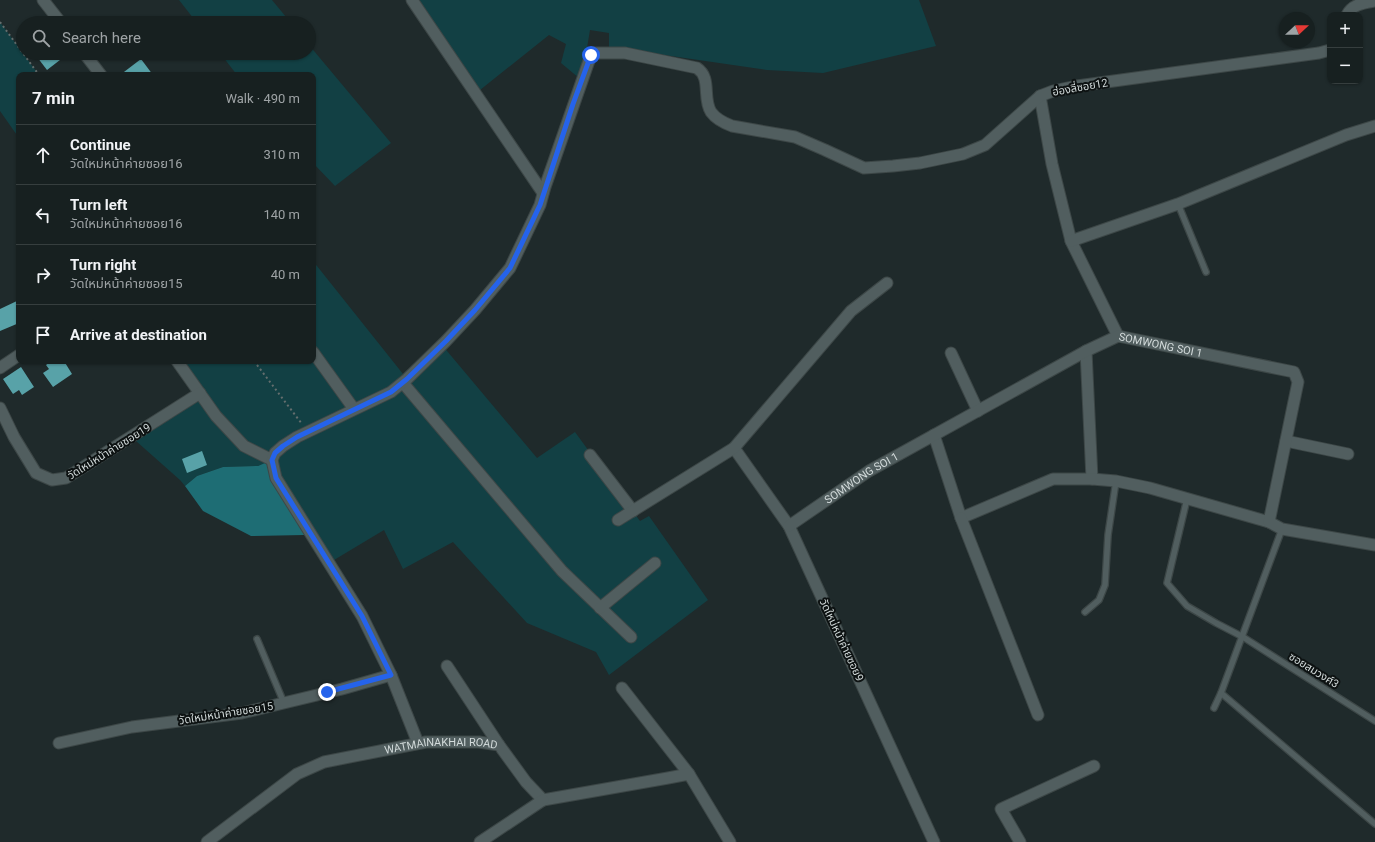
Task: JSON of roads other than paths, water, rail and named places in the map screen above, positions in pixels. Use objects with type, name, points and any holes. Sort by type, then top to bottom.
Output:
[{"type":"street","points":[[43,0],[56,16]]},
{"type":"street","points":[[412,0],[543,193],[540,205],[510,268],[475,310],[446,341],[402,383],[391,392],[354,409],[283,446],[275,453],[272,460],[276,478],[362,616],[391,675],[418,744]]},
{"type":"street","points":[[1349,12],[1354,6],[1375,1]]},
{"type":"street","name":"ฮ่องลี่ซอย12","points":[[543,193],[573,104],[593,53],[625,53],[697,68],[705,76],[707,104],[714,116],[732,126],[795,137],[864,168],[920,163],[964,154],[985,145],[1040,96],[1053,92],[1077,86],[1327,51]]},
{"type":"street","points":[[89,60],[99,72]]},
{"type":"street","points":[[1040,96],[1052,164],[1071,241],[1118,336]]},
{"type":"street","points":[[1071,241],[1178,204],[1346,135],[1375,126]]},
{"type":"street","points":[[618,520],[734,448],[851,311],[887,283]]},
{"type":"street","name":"SOMWONG SOI 1","points":[[789,526],[869,471],[1086,351],[1118,336],[1294,372],[1298,382],[1269,522]]},
{"type":"street","points":[[1086,351],[1092,479]]},
{"type":"street","points":[[951,353],[978,411]]},
{"type":"street","points":[[316,356],[354,409]]},
{"type":"street","points":[[0,368],[16,357]]},
{"type":"street","points":[[179,364],[216,416],[244,446],[272,460]]},
{"type":"street","points":[[402,383],[562,571],[631,638]]},
{"type":"street","name":"วัดใหม่หน้าค่ายซอย19","points":[[0,408],[14,437],[36,472],[52,480],[66,478],[200,393]]},
{"type":"street","points":[[934,435],[961,518],[1038,715]]},
{"type":"street","points":[[1286,441],[1348,454]]},
{"type":"street","name":"วัดใหม่หน้าค่ายซอย9","points":[[734,448],[789,526],[934,842]]},
{"type":"street","points":[[590,455],[633,511]]},
{"type":"street","points":[[961,518],[1053,479],[1092,479],[1116,481],[1150,488],[1269,522],[1282,529],[1375,545]]},
{"type":"street","points":[[600,608],[655,563]]},
{"type":"street","points":[[447,666],[499,744]]},
{"type":"street","name":"วัดใหม่หน้าค่ายซอย15","points":[[59,743],[132,727],[242,713],[391,675]]},
{"type":"street","points":[[622,688],[689,774],[730,842]]},
{"type":"street","name":"WATMAINAKHAI ROAD","points":[[207,842],[297,774],[324,762],[426,742],[479,742],[499,744],[526,782],[543,800]]},
{"type":"street","points":[[1020,842],[1001,809],[1094,766]]},
{"type":"street","points":[[480,842],[543,800],[689,774]]},
{"type":"lane","points":[[1178,204],[1206,272]]},
{"type":"lane","points":[[1085,612],[1099,600],[1105,585],[1108,535],[1116,481]]},
{"type":"lane","name":"ซอยสมวงศ์3","points":[[1187,499],[1167,584],[1187,606],[1243,637],[1375,721]]},
{"type":"lane","points":[[1214,708],[1243,637],[1282,529]]},
{"type":"lane","points":[[257,640],[284,703]]},
{"type":"lane","points":[[1221,693],[1375,824]]}]
